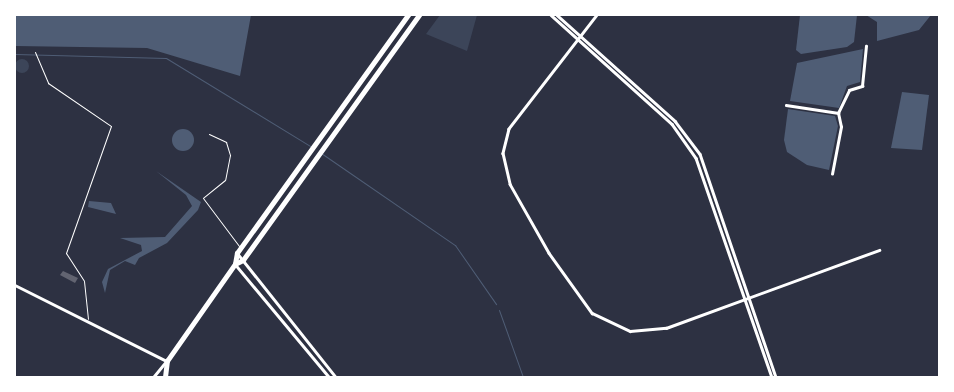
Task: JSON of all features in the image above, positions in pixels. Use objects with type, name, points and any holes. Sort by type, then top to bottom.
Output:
[{"type":"main road","points":[[165,377],[166,360],[235,264],[239,250],[313,150],[408,15]]},
{"type":"main road","points":[[235,264],[243,260],[419,15]]},
{"type":"street","points":[[551,15],[675,120],[700,154],[776,377]]},
{"type":"street","points":[[557,15],[672,124],[696,158],[772,377]]},
{"type":"street","points":[[597,15],[509,129],[502,153],[510,184],[549,253],[592,313],[630,331],[666,328],[878,250]]},
{"type":"street","points":[[832,174],[841,127],[838,113],[849,90],[862,86],[866,46]]},
{"type":"street","points":[[786,105],[838,113]]},
{"type":"street","points":[[239,250],[243,260],[336,377]]},
{"type":"street","points":[[235,264],[329,377]]},
{"type":"street","points":[[15,285],[166,360],[154,377]]},
{"type":"lane","points":[[34,52],[48,83],[111,126],[66,254],[84,281],[88,322]]},
{"type":"lane","points":[[209,134],[226,142],[230,160],[225,180],[203,198],[239,250]]},
{"type":"shaded area","points":[[15,15],[251,15],[240,76],[147,48],[15,46]]},
{"type":"shaded area","points":[[440,15],[477,15],[467,51],[426,34]]},
{"type":"shaded area","points":[[800,15],[857,15],[854,42],[847,47],[801,54],[796,50]]},
{"type":"shaded area","points":[[866,15],[931,15],[919,30],[877,41],[877,22]]},
{"type":"shaded area","points":[[863,49],[860,82],[847,86],[839,108],[790,101],[797,63]]},
{"type":"shaded area","points":[[22,59],[27,61],[29,66],[27,71],[22,73],[17,71],[15,66],[17,61]]},
{"type":"shaded area","points":[[902,92],[929,95],[922,150],[891,148]]},
{"type":"shaded area","points":[[788,109],[835,116],[838,126],[829,170],[807,165],[787,152],[784,140]]},
{"type":"shaded area","points":[[183,129],[191,132],[194,140],[191,148],[183,151],[175,148],[172,140],[175,132]]},
{"type":"shaded area","points":[[156,171],[201,202],[198,210],[167,243],[139,258],[135,265],[125,261],[110,270],[105,293],[102,282],[108,269],[142,251],[141,245],[120,238],[165,237],[192,206],[186,195]]},
{"type":"shaded area","points":[[89,201],[111,203],[116,214],[88,207]]},
{"type":"building","points":[[63,271],[78,278],[75,283],[60,275]]},
{"type":"waterway","points":[[15,54],[166,58],[312,147]]},
{"type":"waterway","points":[[321,153],[455,245],[496,304]]},
{"type":"waterway","points":[[499,310],[523,377]]}]
